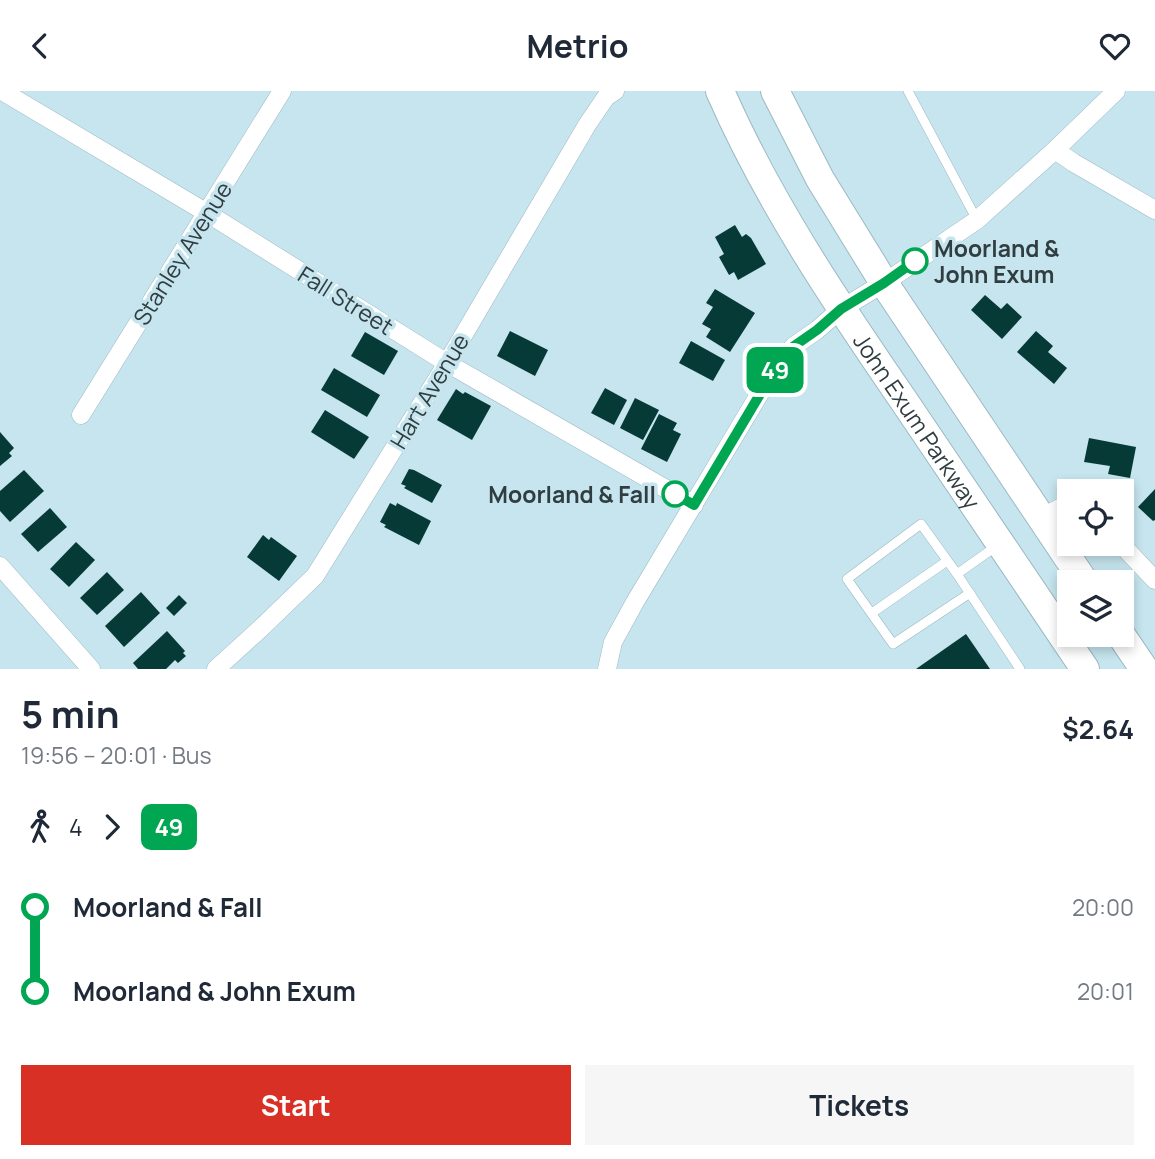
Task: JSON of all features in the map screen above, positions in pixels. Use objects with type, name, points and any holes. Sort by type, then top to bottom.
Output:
[{"type":"main road","name":"John Exum Parkway","points":[[720,91],[777,205],[841,309],[1085,669]]},
{"type":"main road","points":[[775,91],[820,179],[884,283],[1076,570]]},
{"type":"main road","points":[[1129,647],[1144,669]]},
{"type":"street","name":"Fall Street","points":[[2,91],[207,213],[447,363],[694,505]]},
{"type":"street","name":"Stanley Avenue","points":[[81,415],[282,91]]},
{"type":"street","name":"Hart Avenue","points":[[216,669],[315,576],[447,363],[587,125],[606,97],[615,91]]},
{"type":"street","points":[[607,669],[613,642],[635,602],[775,369],[794,346],[841,309],[977,220],[1116,91]]},
{"type":"street","points":[[1055,150],[1155,210]]},
{"type":"street","points":[[1041,517],[1057,508]]},
{"type":"street","points":[[1132,556],[1155,580]]},
{"type":"street","points":[[0,566],[91,669]]},
{"type":"lane","points":[[908,91],[977,220]]},
{"type":"lane","points":[[970,593],[893,644],[848,579],[921,524],[970,593],[1020,669]]},
{"type":"lane","points":[[957,575],[1000,543]]},
{"type":"lane","points":[[872,613],[947,561]]},
{"type":"building","points":[[735,225],[742,237],[746,234],[751,238],[766,264],[738,280],[734,272],[729,275],[719,257],[724,254],[715,237]]},
{"type":"building","points":[[715,289],[755,313],[730,352],[706,337],[711,329],[702,324],[713,307],[706,303]]},
{"type":"building","points":[[985,295],[1001,309],[1007,303],[1022,317],[1002,339],[971,310]]},
{"type":"building","points":[[510,331],[548,350],[535,376],[497,356]]},
{"type":"building","points":[[1036,331],[1053,346],[1048,352],[1067,368],[1054,384],[1017,352]]},
{"type":"building","points":[[365,332],[398,351],[384,375],[351,356]]},
{"type":"building","points":[[691,341],[725,360],[713,381],[679,363]]},
{"type":"building","points":[[334,368],[380,395],[367,417],[321,390]]},
{"type":"building","points":[[605,388],[627,400],[614,425],[591,413]]},
{"type":"building","points":[[456,389],[491,406],[472,440],[437,420]]},
{"type":"building","points":[[635,398],[659,410],[643,440],[620,428]]},
{"type":"building","points":[[325,410],[369,437],[354,459],[311,432]]},
{"type":"building","points":[[659,414],[677,423],[673,430],[681,434],[667,462],[641,449]]},
{"type":"building","points":[[0,432],[14,448],[9,453],[12,456],[0,466]]},
{"type":"building","points":[[1089,438],[1136,447],[1130,478],[1108,474],[1110,466],[1084,462]]},
{"type":"building","points":[[409,469],[442,485],[432,503],[401,484]]},
{"type":"building","points":[[24,470],[44,491],[10,522],[0,511],[0,491]]},
{"type":"building","points":[[1155,489],[1155,520],[1153,521],[1138,507]]},
{"type":"building","points":[[390,503],[396,506],[397,503],[431,521],[419,545],[384,527],[386,525],[380,522]]},
{"type":"building","points":[[50,508],[67,527],[38,552],[21,534]]},
{"type":"building","points":[[263,535],[269,540],[271,537],[297,556],[279,581],[247,557]]},
{"type":"building","points":[[76,542],[95,560],[69,587],[50,569]]},
{"type":"building","points":[[107,572],[124,590],[97,615],[80,598]]},
{"type":"building","points":[[141,592],[160,613],[124,647],[105,626]]},
{"type":"building","points":[[179,595],[187,603],[174,616],[166,608]]},
{"type":"building","points":[[167,631],[185,651],[183,653],[186,656],[178,663],[175,660],[166,669],[138,669],[133,663]]},
{"type":"building","points":[[966,634],[990,669],[916,669]]},
{"type":"bus line","name":"49","points":[[675,494],[694,505],[775,369],[794,346],[841,309],[915,261]]},
{"type":"place","name":"Moorland & John Exum","points":[[915,261]]},
{"type":"place","name":"Moorland & Fall","points":[[675,494]]}]
